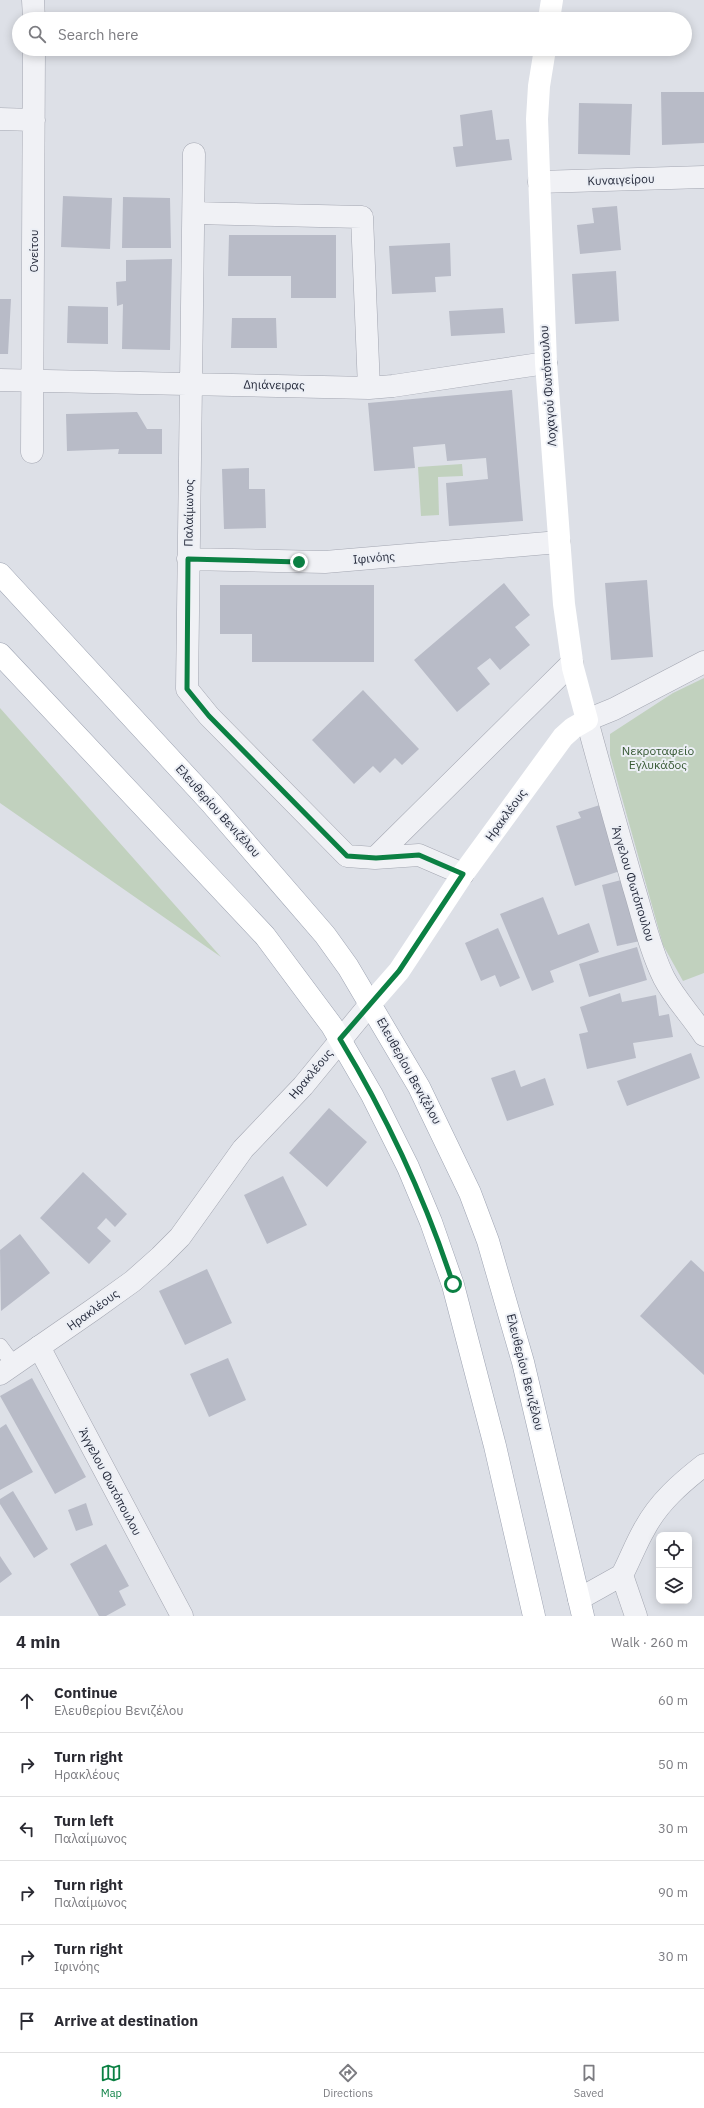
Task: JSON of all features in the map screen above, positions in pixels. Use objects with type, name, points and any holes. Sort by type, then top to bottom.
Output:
[{"type":"main road","points":[[550,12],[552,0]]},
{"type":"main road","name":"Λοχαγού Φωτόπουλου","points":[[544,56],[539,86],[537,119],[546,363],[564,604],[572,662],[587,720]]},
{"type":"main road","name":"Ελευθερίου Βενιζέλου","points":[[0,574],[211,803],[288,891],[344,960],[371,1003],[434,1116],[470,1193],[483,1226],[523,1362],[581,1608]]},
{"type":"main road","points":[[0,654],[260,930],[289,966],[340,1039],[396,1141],[421,1196],[443,1254],[463,1320],[493,1438],[534,1616]]},
{"type":"main road","name":"Ηρακλέους","points":[[371,1003],[399,971],[463,874],[563,736],[587,720]]},
{"type":"street","points":[[33,0],[34,12]]},
{"type":"street","name":"Ονείτου","points":[[32,452],[34,56]]},
{"type":"street","points":[[0,119],[34,120]]},
{"type":"street","name":"Παλαίμωνος","points":[[194,154],[187,689],[209,716],[347,856],[376,858],[419,855],[463,874]]},
{"type":"street","name":"Κυναιγείρου","points":[[539,182],[704,177]]},
{"type":"street","points":[[194,213],[362,217],[369,388]]},
{"type":"street","name":"Δηιάνειρας","points":[[0,380],[369,388],[393,386],[546,363]]},
{"type":"street","name":"Ιφινόης","points":[[188,559],[325,562],[559,542]]},
{"type":"street","points":[[376,858],[572,662]]},
{"type":"street","name":"Ηρακλέους","points":[[587,720],[614,709],[704,662]]},
{"type":"street","name":"Άγγελου Φωτόπουλου","points":[[587,720],[653,950],[663,976],[672,993],[692,1017],[704,1035]]},
{"type":"street","name":"Ηρακλέους","points":[[7,1370],[133,1281],[180,1237],[243,1150],[302,1086],[371,1003]]},
{"type":"street","name":"Άγγελου Φωτόπουλου","points":[[39,1347],[182,1616]]},
{"type":"street","points":[[581,1608],[622,1575],[645,1528],[658,1508],[680,1484],[704,1465]]},
{"type":"street","points":[[622,1575],[636,1616]]},
{"type":"lane","points":[[0,1346],[7,1370]]},
{"type":"green space","points":[[462,464],[463,476],[438,477],[439,515],[421,516],[418,467]]},
{"type":"green space","name":"Νεκροταφείο Εγλυκάδος","points":[[704,678],[704,973],[683,981],[663,945],[610,755],[610,734],[673,693]]},
{"type":"green space","points":[[0,708],[221,957],[0,803]]},
{"type":"building","points":[[661,92],[704,92],[704,143],[662,145]]},
{"type":"building","points":[[579,103],[632,104],[630,155],[578,154]]},
{"type":"building","points":[[492,110],[496,140],[509,139],[512,160],[456,167],[453,147],[463,146],[460,115]]},
{"type":"building","points":[[63,196],[112,198],[110,249],[61,247]]},
{"type":"building","points":[[123,197],[170,198],[171,248],[122,248]]},
{"type":"building","points":[[617,206],[621,250],[580,254],[577,225],[594,223],[592,208]]},
{"type":"building","points":[[229,235],[336,235],[336,298],[291,298],[291,276],[228,276]]},
{"type":"building","points":[[450,243],[451,276],[435,277],[436,292],[392,294],[389,246]]},
{"type":"building","points":[[172,259],[170,350],[122,349],[123,304],[117,306],[116,282],[126,281],[126,260]]},
{"type":"building","points":[[616,271],[619,321],[575,324],[572,274]]},
{"type":"building","points":[[0,299],[11,299],[8,354],[0,354]]},
{"type":"building","points":[[68,306],[108,307],[108,344],[67,343]]},
{"type":"building","points":[[503,308],[505,333],[451,336],[449,311]]},
{"type":"building","points":[[232,318],[276,318],[277,348],[231,348]]},
{"type":"building","points":[[512,390],[523,521],[449,526],[446,483],[488,479],[486,458],[447,461],[445,444],[413,447],[415,468],[374,471],[368,403]]},
{"type":"building","points":[[137,412],[147,429],[162,429],[162,454],[118,454],[119,449],[67,451],[66,414]]},
{"type":"building","points":[[249,468],[249,489],[265,489],[266,528],[224,529],[222,469]]},
{"type":"building","points":[[647,580],[653,657],[611,660],[605,583]]},
{"type":"building","points":[[504,583],[530,615],[515,627],[530,645],[500,670],[490,658],[477,668],[490,684],[457,712],[414,660]]},
{"type":"building","points":[[220,585],[374,585],[374,662],[252,662],[252,634],[220,634]]},
{"type":"building","points":[[363,690],[419,749],[402,765],[395,758],[380,773],[373,766],[354,784],[312,740]]},
{"type":"building","points":[[603,804],[623,870],[575,886],[556,826],[581,818],[578,812]]},
{"type":"building","points":[[625,879],[640,941],[617,946],[602,885]]},
{"type":"building","points":[[543,897],[558,935],[589,923],[599,952],[550,971],[554,982],[532,991],[500,914]]},
{"type":"building","points":[[498,928],[520,978],[500,987],[495,975],[481,981],[465,943]]},
{"type":"building","points":[[637,947],[647,980],[589,997],[579,964]]},
{"type":"building","points":[[620,993],[622,1002],[656,995],[659,1016],[669,1014],[673,1037],[633,1043],[636,1058],[587,1069],[579,1034],[588,1032],[580,1007]]},
{"type":"building","points":[[691,1053],[700,1078],[627,1106],[617,1081]]},
{"type":"building","points":[[515,1070],[521,1087],[545,1078],[554,1105],[507,1121],[491,1078]]},
{"type":"building","points":[[329,1108],[367,1142],[327,1187],[289,1153]]},
{"type":"building","points":[[83,1172],[127,1214],[115,1227],[106,1218],[97,1228],[111,1241],[89,1264],[40,1218]]},
{"type":"building","points":[[283,1176],[307,1225],[267,1244],[244,1195]]},
{"type":"building","points":[[20,1234],[50,1273],[1,1311],[0,1250]]},
{"type":"building","points":[[691,1260],[704,1272],[704,1375],[640,1316]]},
{"type":"building","points":[[207,1269],[232,1323],[185,1345],[159,1291]]},
{"type":"building","points":[[228,1358],[246,1400],[209,1417],[190,1374]]},
{"type":"building","points":[[32,1378],[86,1477],[55,1494],[0,1396]]},
{"type":"building","points":[[6,1424],[33,1472],[0,1490],[0,1428]]},
{"type":"building","points":[[13,1491],[48,1549],[34,1558],[0,1504],[0,1499]]},
{"type":"building","points":[[86,1503],[93,1525],[76,1531],[68,1510]]},
{"type":"building","points":[[106,1544],[129,1586],[119,1591],[126,1605],[106,1616],[99,1616],[70,1564]]},
{"type":"building","points":[[0,1556],[12,1574],[0,1583]]},
{"type":"route","points":[[299,562],[188,559],[187,689],[196,702],[209,716],[281,791],[347,856],[376,858],[419,855],[463,874],[399,971],[340,1039],[383,1114],[408,1167],[431,1222],[453,1284]]}]
